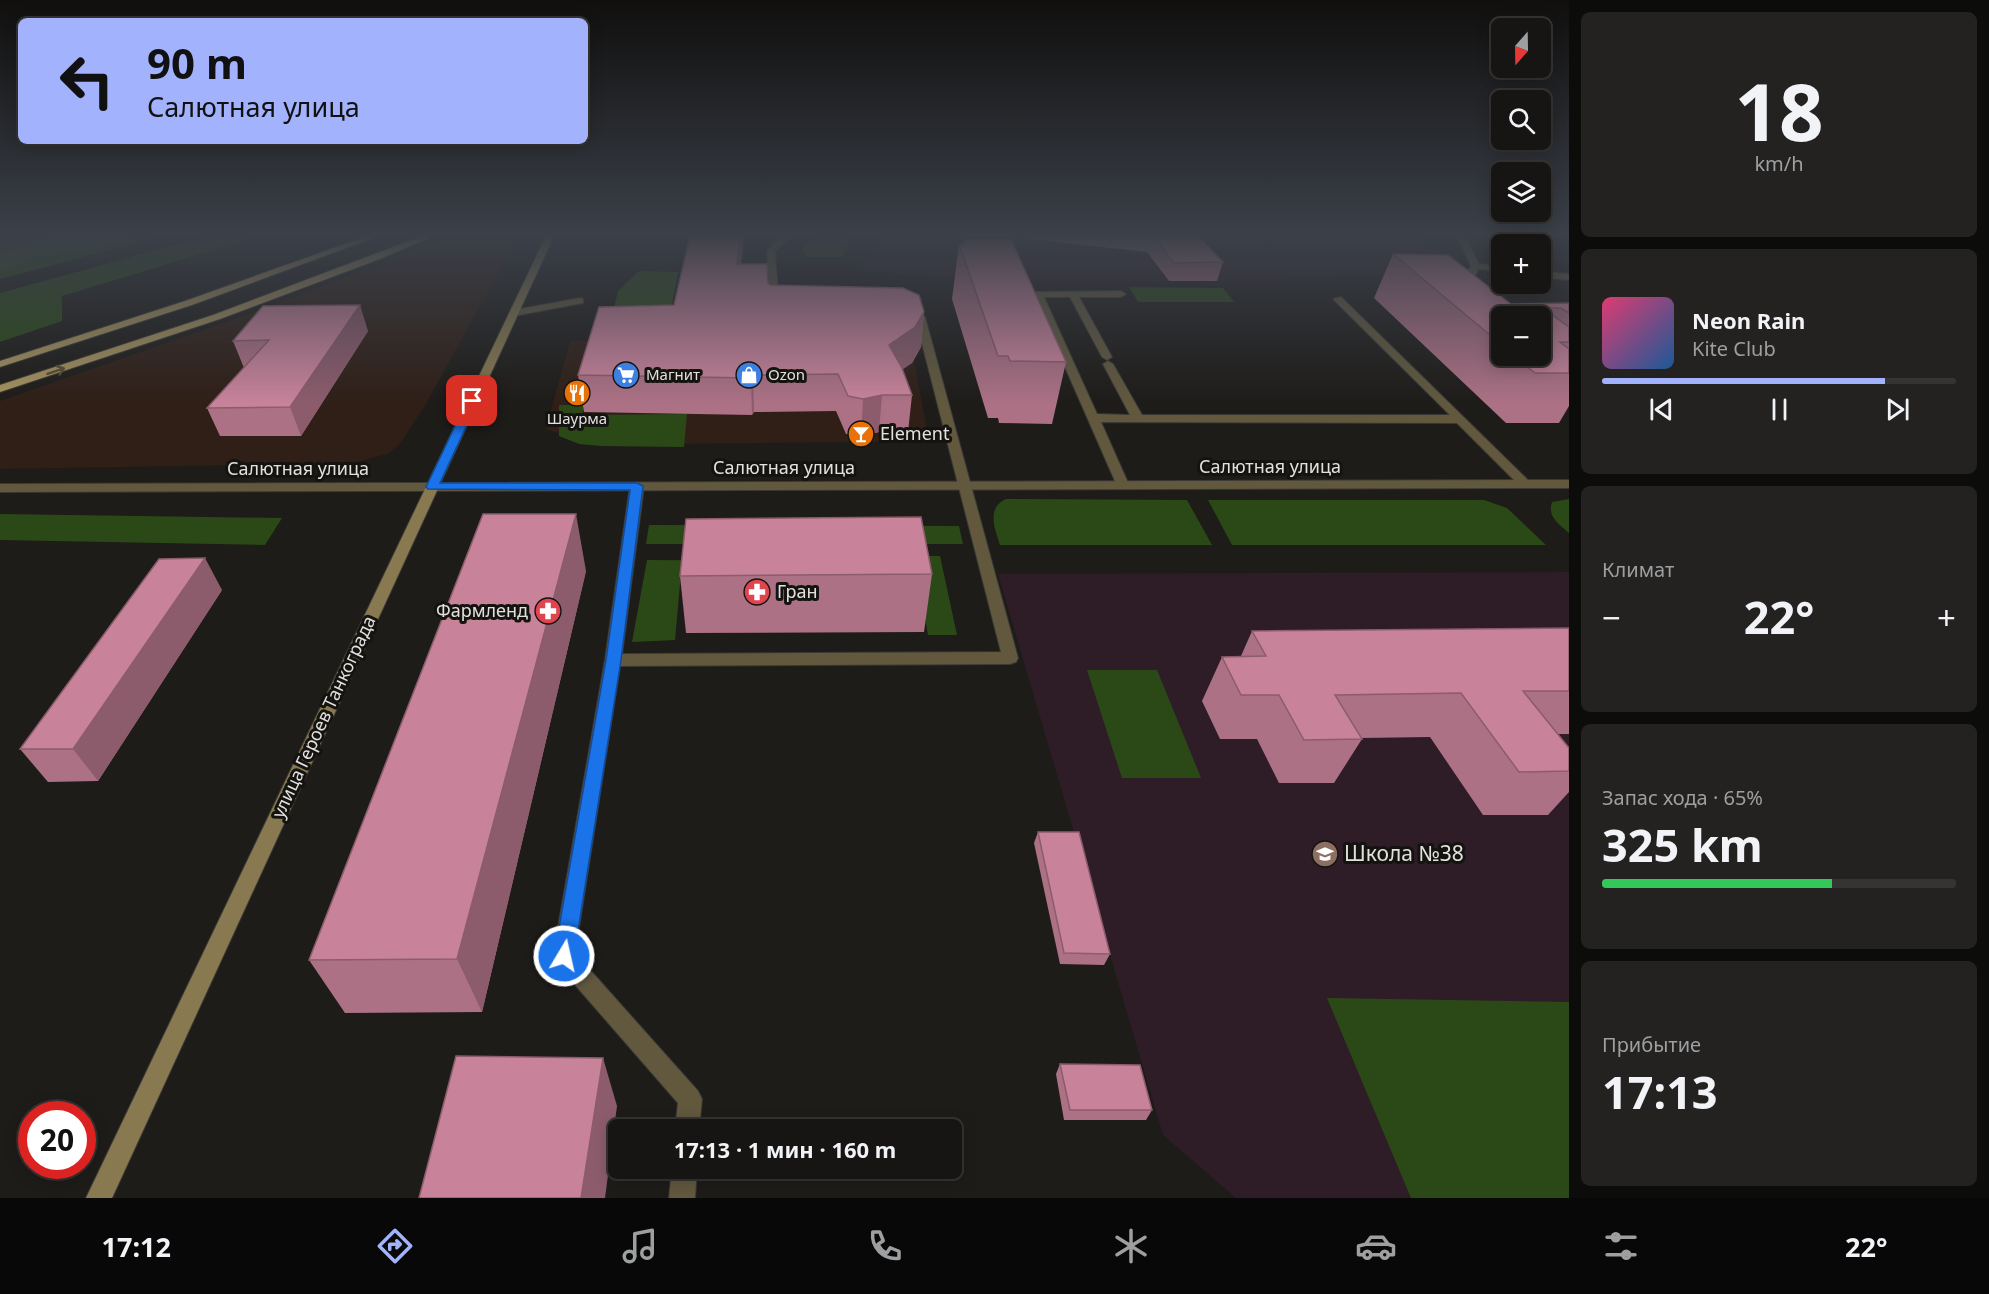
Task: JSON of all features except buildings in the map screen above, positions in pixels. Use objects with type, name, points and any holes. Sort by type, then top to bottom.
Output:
[{"type":"main road","points":[[0,364],[224,292]]},
{"type":"main road","points":[[0,389],[286,292]]},
{"type":"main road","name":"улица Героев Танкограда","points":[[99,1198],[524,292]]},
{"type":"street","points":[[774,292],[775,315],[786,315]]},
{"type":"street","points":[[1458,298],[1461,292]]},
{"type":"street","points":[[1121,294],[1038,294],[1123,485]]},
{"type":"street","points":[[1073,294],[1138,418]]},
{"type":"street","points":[[1338,299],[1526,484]]},
{"type":"street","points":[[514,313],[580,301]]},
{"type":"street","points":[[613,660],[1010,658],[920,317],[898,316]]},
{"type":"street","points":[[1093,418],[1459,419]]},
{"type":"street","name":"Салютная улица","points":[[0,489],[1569,484]]},
{"type":"street","points":[[637,486],[613,660],[564,956],[690,1099],[688,1119]]},
{"type":"street","points":[[682,1198],[684,1179]]},
{"type":"shaded area","points":[[307,292],[488,292],[424,407],[400,444],[387,454],[353,463],[0,469],[0,401]]},
{"type":"shaded area","points":[[907,321],[929,441],[678,444],[580,441],[546,429],[570,341],[765,338]]},
{"type":"shaded area","name":"Школа №38","points":[[1569,572],[1569,1198],[1236,1198],[1163,1135],[998,574]]},
{"type":"green space","points":[[76,292],[62,296],[62,321],[0,342],[0,293]]},
{"type":"green space","points":[[618,292],[674,292],[666,338],[610,326]]},
{"type":"green space","points":[[1132,292],[1226,292],[1234,302],[1138,302]]},
{"type":"green space","points":[[559,405],[584,405],[582,415],[687,414],[684,447],[579,444],[559,436]]},
{"type":"green space","points":[[1006,499],[1187,500],[1212,545],[1000,545],[994,526],[994,513],[1000,503]]},
{"type":"green space","points":[[1569,499],[1569,533],[1555,520],[1551,507],[1552,502]]},
{"type":"green space","points":[[1208,500],[1484,500],[1507,508],[1546,545],[1232,545]]},
{"type":"green space","points":[[0,514],[282,518],[265,545],[0,540]]},
{"type":"green space","points":[[649,525],[959,526],[963,544],[646,544]]},
{"type":"green space","points":[[869,556],[940,556],[957,635],[928,635],[917,570]]},
{"type":"green space","points":[[647,560],[796,561],[681,573],[675,640],[632,642]]},
{"type":"green space","points":[[1087,670],[1157,670],[1201,778],[1122,778]]},
{"type":"green space","points":[[1327,998],[1569,1002],[1569,1198],[1411,1198]]},
{"type":"place","name":"Магнит","points":[[626,375]]},
{"type":"place","name":"Ozon","points":[[749,375]]},
{"type":"place","name":"Шаурма","points":[[577,393]]},
{"type":"place","name":"Element","points":[[861,434]]},
{"type":"place","name":"Гран","points":[[757,592]]},
{"type":"place","name":"Фармленд","points":[[548,611]]},
{"type":"place","name":"Школа №38","points":[[1325,854]]},
{"type":"route","points":[[472,401],[432,487],[637,486],[613,660],[564,956]]}]
